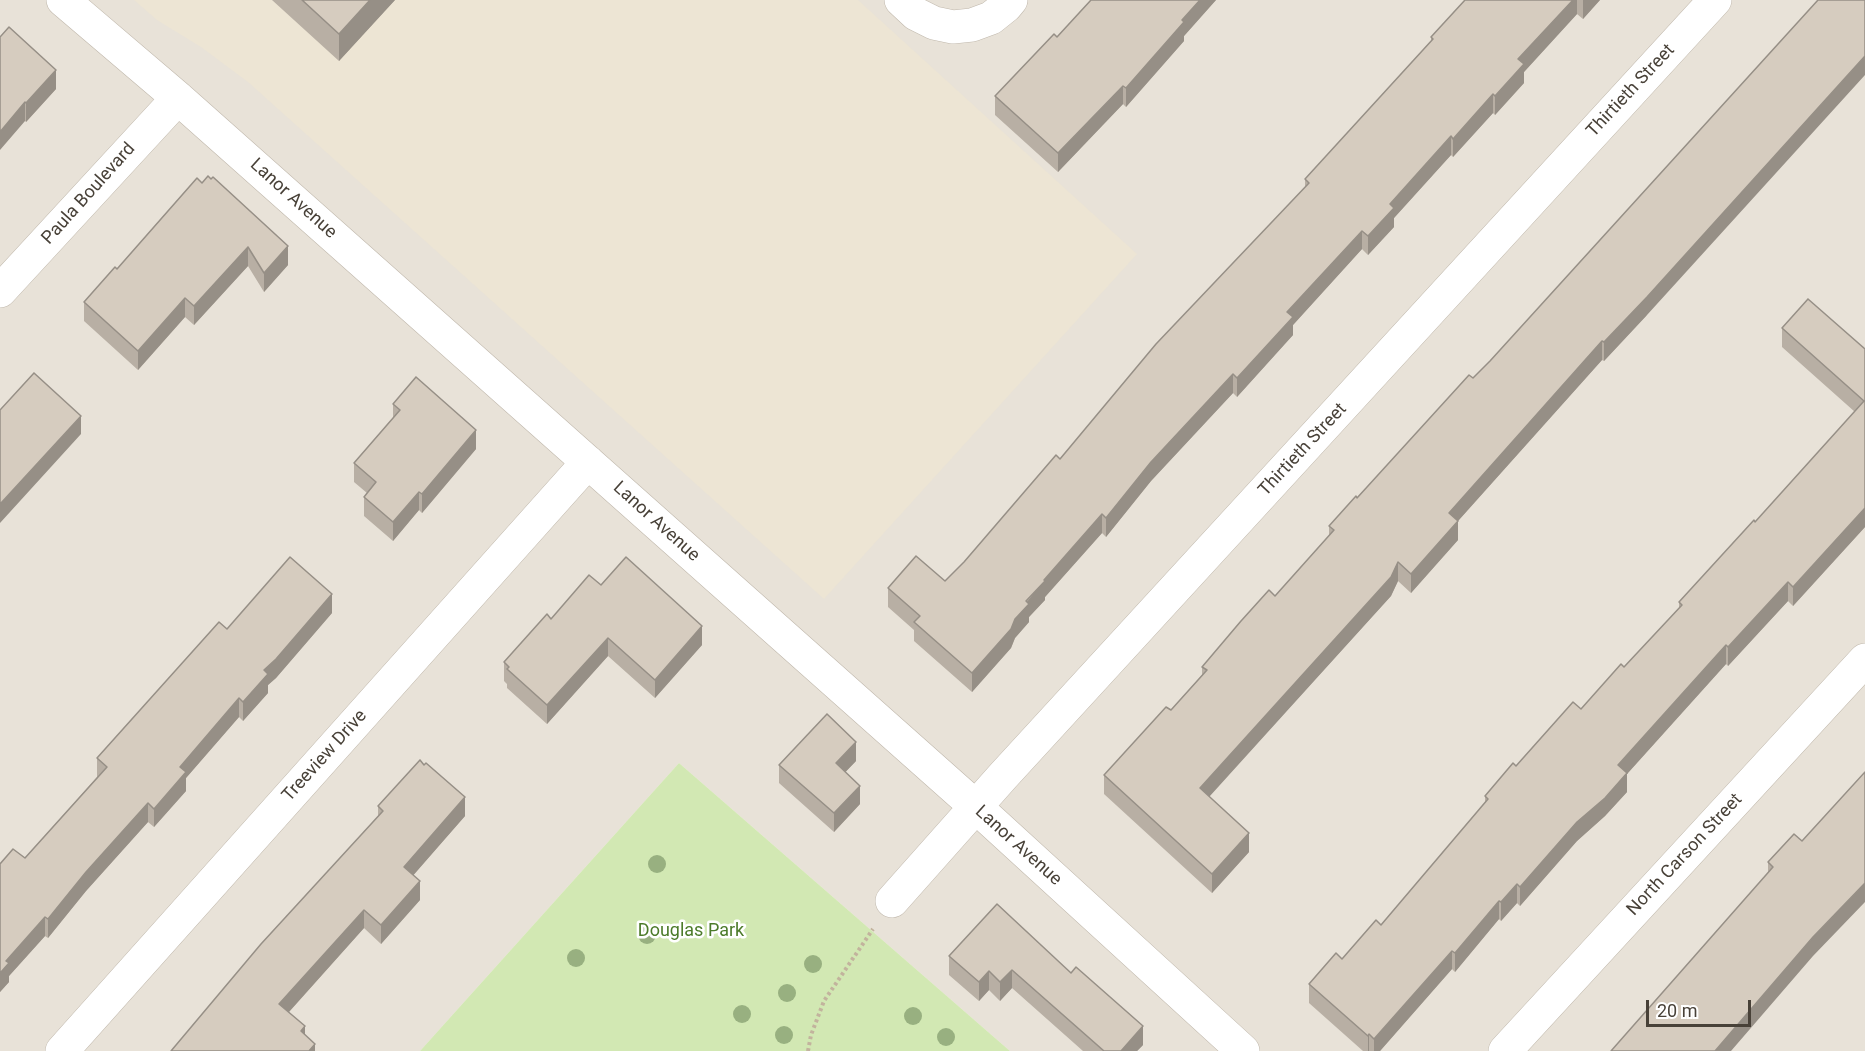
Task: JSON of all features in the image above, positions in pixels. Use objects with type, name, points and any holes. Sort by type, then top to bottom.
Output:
[{"type":"street","name":"Lanor Avenue","points":[[63,0],[178,98],[976,807],[1243,1051]]},
{"type":"street","points":[[901,0],[916,14],[934,23],[953,27],[972,25],[991,18],[1011,0]]},
{"type":"street","name":"Thirtieth Street","points":[[892,901],[1715,0]]},
{"type":"street","name":"Paula Boulevard","points":[[0,291],[178,98]]},
{"type":"street","name":"Treeview Drive","points":[[62,1051],[588,462]]},
{"type":"street","name":"North Carson Street","points":[[1505,1051],[1865,660]]},
{"type":"path","points":[[808,1051],[811,1035],[824,1001],[892,901]]},
{"type":"shaded area","points":[[0,0],[1865,0],[1865,1051],[1010,1051],[679,763],[420,1051],[0,1051]]},
{"type":"shaded area","points":[[134,0],[858,0],[1137,254],[824,599],[248,82],[201,47],[157,20]]},
{"type":"green space","name":"Douglas Park","points":[[679,763],[1010,1051],[420,1051]]},
{"type":"building","points":[[302,0],[370,0],[339,34]]},
{"type":"building","points":[[1091,0],[1200,0],[1182,20],[1184,22],[1126,88],[1123,86],[1058,153],[995,96],[1054,34],[1057,37]]},
{"type":"building","points":[[1465,0],[1573,0],[1518,59],[1524,64],[1495,96],[1493,94],[1453,139],[1451,136],[1390,204],[1394,208],[1368,236],[1362,231],[1287,312],[1293,317],[1237,378],[1233,374],[1151,462],[1106,518],[1102,514],[1026,601],[1029,604],[1015,619],[1011,629],[972,673],[914,622],[920,616],[888,588],[916,556],[945,581],[964,562],[1056,455],[1060,459],[1156,344],[1309,183],[1305,179],[1433,39],[1431,37]]},
{"type":"building","points":[[1818,0],[1865,0],[1865,56],[1647,297],[1604,342],[1602,341],[1449,513],[1458,521],[1411,574],[1398,562],[1391,577],[1200,788],[1249,833],[1212,874],[1104,775],[1166,707],[1171,710],[1207,670],[1202,667],[1269,590],[1275,596],[1334,530],[1329,526],[1356,496],[1357,498],[1469,375],[1473,378],[1490,361]]},
{"type":"building","points":[[9,27],[56,70],[0,132],[0,37]]},
{"type":"building","points":[[208,176],[211,179],[213,177],[288,246],[264,273],[248,247],[194,306],[185,298],[138,351],[84,302],[115,267],[117,269],[197,178],[202,183]]},
{"type":"building","points":[[1808,299],[1865,349],[1865,508],[1793,587],[1788,582],[1728,647],[1726,645],[1618,765],[1627,773],[1605,798],[1577,822],[1520,887],[1517,884],[1501,902],[1499,901],[1455,953],[1452,951],[1374,1039],[1369,1034],[1368,1036],[1309,984],[1336,953],[1342,959],[1376,920],[1381,925],[1488,799],[1485,796],[1513,763],[1516,766],[1573,702],[1581,709],[1621,664],[1624,667],[1682,605],[1679,602],[1864,401],[1782,328]]},
{"type":"building","points":[[34,373],[81,416],[0,504],[0,410]]},
{"type":"building","points":[[416,377],[476,430],[422,494],[419,492],[393,522],[364,497],[376,482],[354,463],[400,410],[393,404]]},
{"type":"building","points":[[290,557],[332,594],[264,670],[268,674],[243,702],[239,698],[180,767],[186,772],[154,809],[148,803],[86,872],[48,919],[45,917],[6,961],[9,963],[0,973],[0,864],[13,849],[25,858],[107,767],[97,758],[219,622],[227,629]]},
{"type":"building","points":[[626,557],[702,626],[655,680],[608,638],[547,705],[507,669],[509,667],[504,662],[547,614],[551,619],[589,575],[601,585]]},
{"type":"building","points":[[827,714],[856,742],[836,763],[860,786],[834,813],[779,765]]},
{"type":"building","points":[[420,760],[465,797],[404,867],[420,881],[381,925],[364,910],[279,1004],[305,1026],[301,1031],[315,1044],[309,1051],[171,1051],[261,944],[383,811],[378,806]]},
{"type":"building","points":[[1865,772],[1865,883],[1813,937],[1715,1051],[1611,1051],[1773,867],[1768,862],[1794,834],[1802,841]]},
{"type":"building","points":[[997,904],[1071,973],[1076,967],[1143,1026],[1121,1051],[1104,1051],[1012,970],[1000,982],[989,971],[979,982],[949,956]]}]
